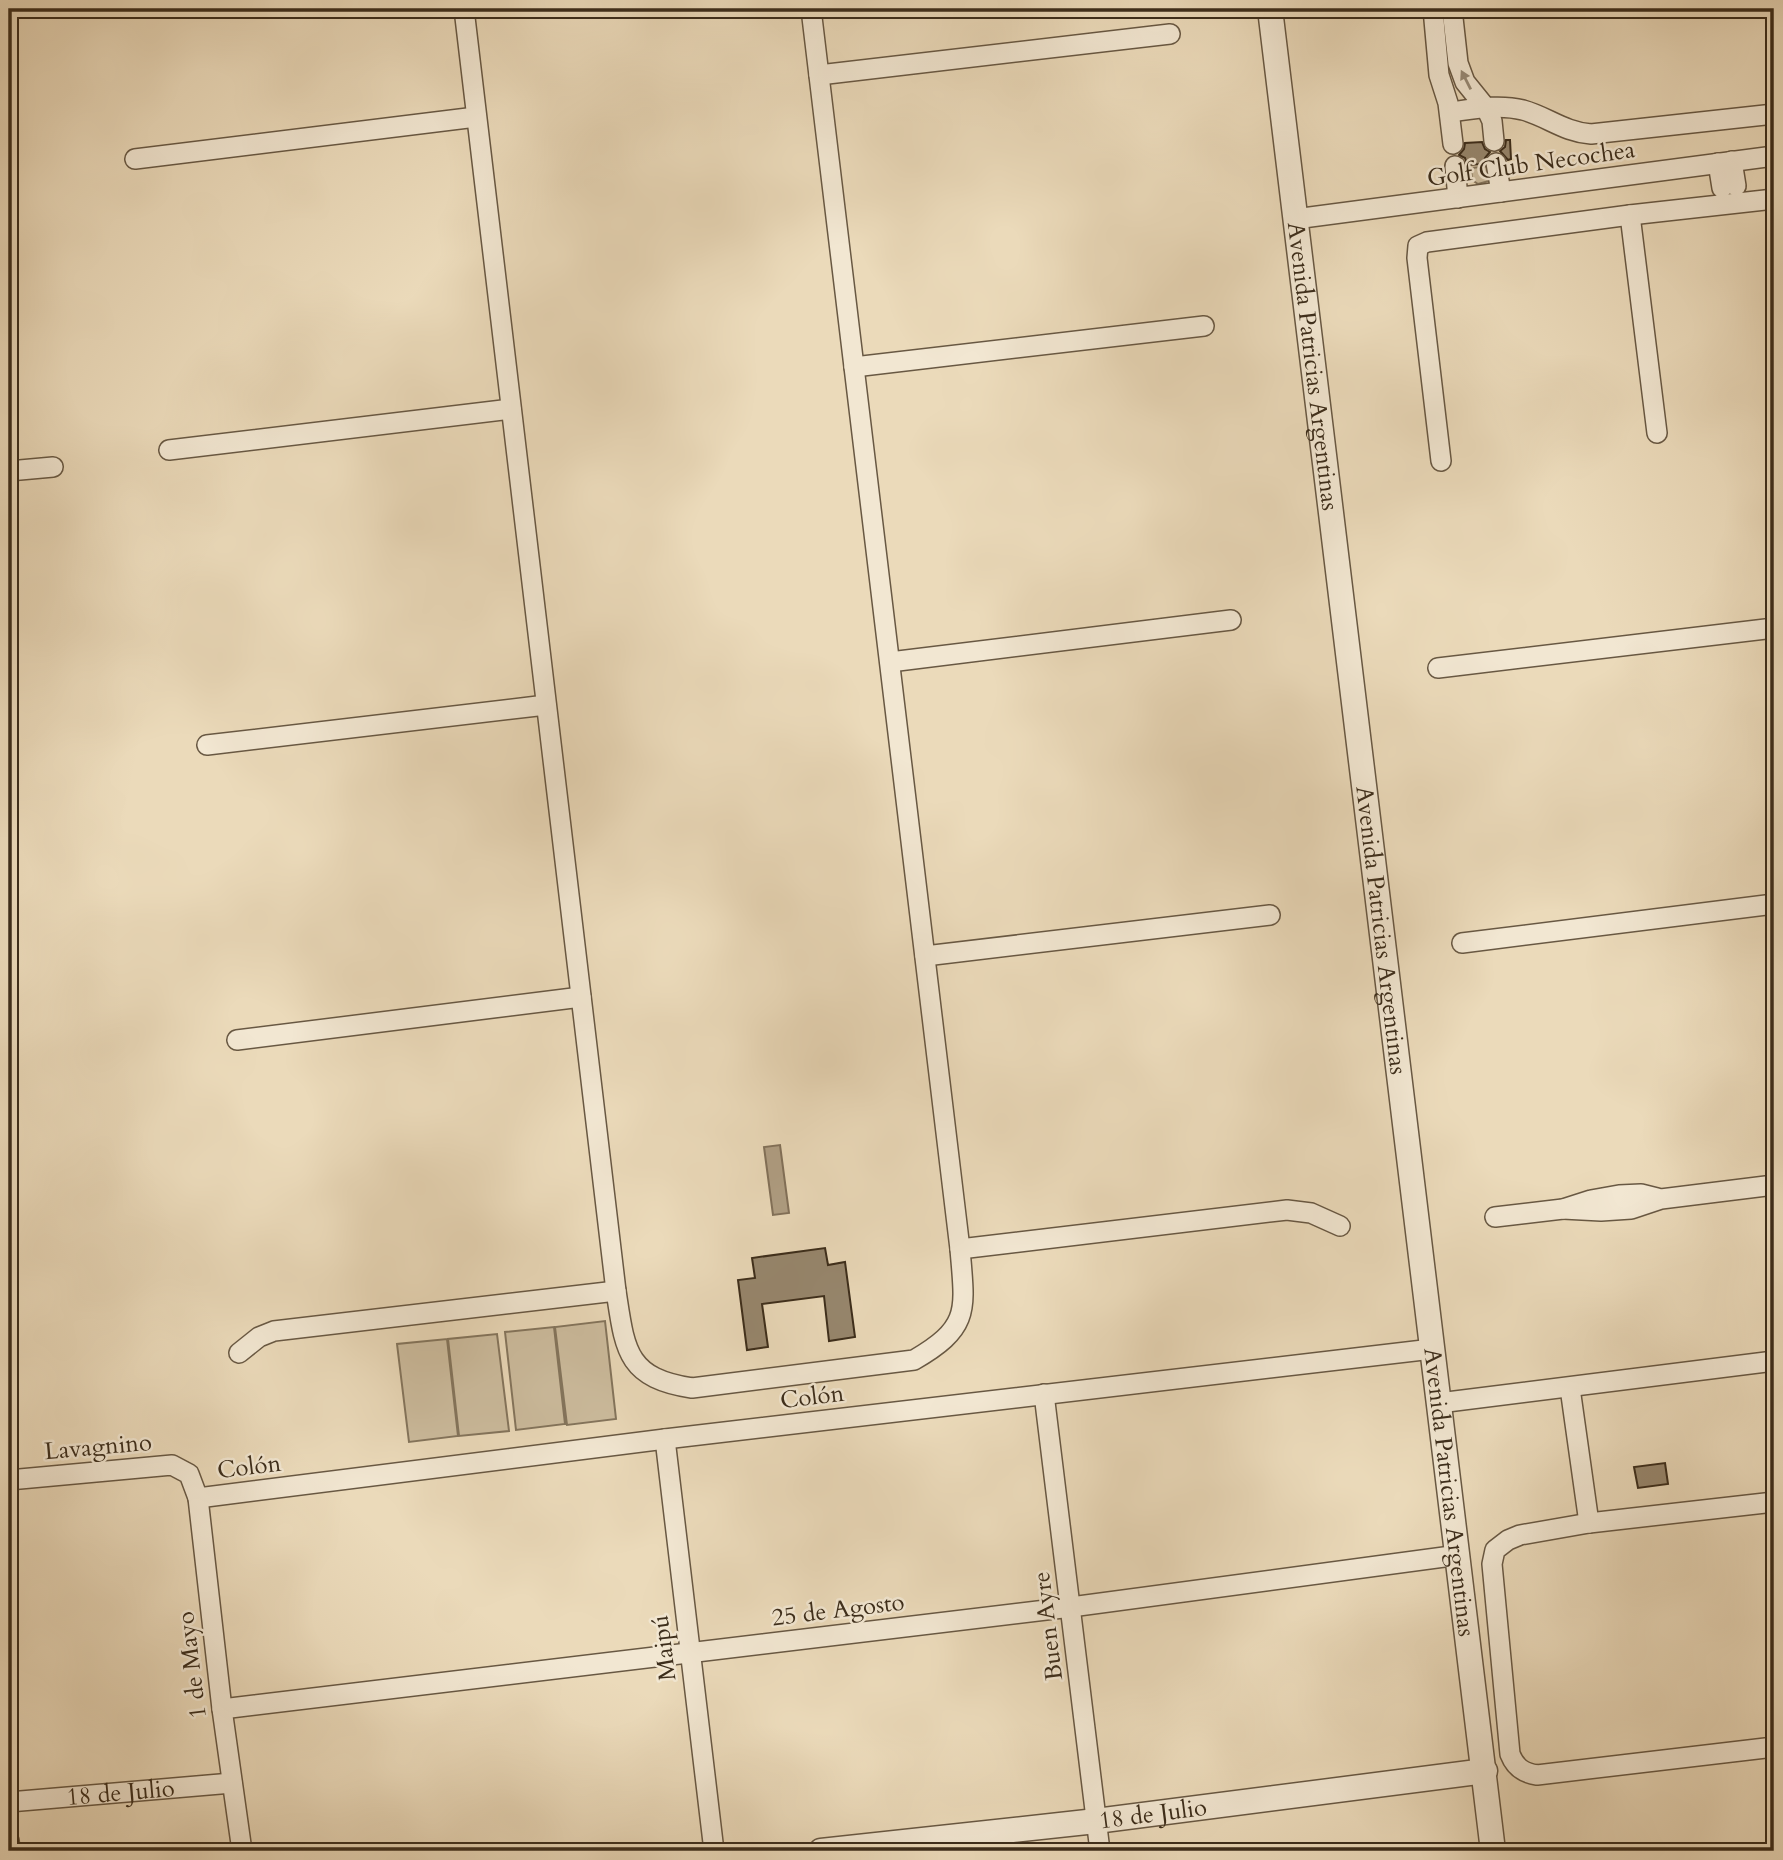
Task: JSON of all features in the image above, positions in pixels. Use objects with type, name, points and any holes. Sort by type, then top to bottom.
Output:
[{"type":"street","points":[[464,9],[624,1342],[632,1359],[648,1375],[667,1384],[692,1388],[914,1360],[940,1345],[957,1328],[964,1303],[961,1250],[811,9]]},
{"type":"street","name":"Avenida Patricias Argentinas","points":[[1270,9],[1493,1851]]},
{"type":"street","points":[[1433,9],[1439,75],[1450,112],[1453,144]]},
{"type":"street","points":[[1452,9],[1458,63],[1465,82],[1486,108],[1492,121],[1494,141]]},
{"type":"street","points":[[819,75],[1170,34]]},
{"type":"street","points":[[1450,112],[1501,107],[1522,110],[1575,133],[1591,134],[1774,114]]},
{"type":"street","points":[[135,159],[476,117]]},
{"type":"street","name":"Golf Club Necochea","points":[[1295,219],[1774,156]]},
{"type":"street","points":[[1725,162],[1730,195]]},
{"type":"street","points":[[1496,163],[1501,192]]},
{"type":"street","points":[[1455,166],[1458,198]]},
{"type":"street","points":[[1441,461],[1417,258],[1418,246],[1427,242],[1630,215],[1730,195],[1774,199]]},
{"type":"street","points":[[1630,215],[1657,433]]},
{"type":"street","points":[[854,367],[1204,326]]},
{"type":"street","points":[[169,450],[511,409]]},
{"type":"street","points":[[9,471],[53,467]]},
{"type":"street","points":[[890,662],[1230,620]]},
{"type":"street","points":[[1438,668],[1774,628]]},
{"type":"street","points":[[207,745],[546,705]]},
{"type":"street","points":[[1462,943],[1774,904]]},
{"type":"street","points":[[925,956],[1270,915]]},
{"type":"street","points":[[237,1040],[581,997]]},
{"type":"street","points":[[1495,1217],[1563,1209],[1619,1195],[1640,1194],[1661,1199],[1774,1185]]},
{"type":"street","points":[[961,1250],[1287,1210],[1311,1213],[1340,1226]]},
{"type":"street","points":[[239,1353],[259,1337],[274,1331],[616,1291]]},
{"type":"street","name":"Colón","points":[[198,1498],[665,1439],[1432,1349]]},
{"type":"street","points":[[1439,1403],[1774,1361]]},
{"type":"street","points":[[1570,1388],[1589,1523]]},
{"type":"street","name":"Buen Ayre","points":[[1044,1394],[1100,1851]]},
{"type":"street","name":"Maipú","points":[[665,1439],[714,1851]]},
{"type":"street","name":"Lavagnino","points":[[9,1480],[172,1465],[189,1474]]},
{"type":"street","name":"1 de Mayo","points":[[189,1474],[198,1498],[222,1709],[242,1851]]},
{"type":"street","points":[[1774,1502],[1589,1523],[1520,1535],[1495,1550],[1492,1564],[1510,1754],[1520,1770],[1537,1775],[1774,1746]]},
{"type":"street","name":"25 de Agosto","points":[[222,1709],[1071,1607],[1459,1555]]},
{"type":"street","name":"18 de Julio","points":[[821,1851],[1096,1821],[1485,1771]]},
{"type":"street","name":"18 de Julio","points":[[9,1802],[232,1783]]},
{"type":"street","points":[[9,1841],[10,1851]]},
{"type":"shaded area","points":[[1490,166],[1489,181],[1478,184],[1472,180],[1471,168]]},
{"type":"shaded area","points":[[780,1145],[789,1213],[773,1215],[764,1147]]},
{"type":"shaded area","points":[[605,1321],[616,1419],[567,1425],[555,1327]]},
{"type":"shaded area","points":[[554,1327],[565,1424],[516,1430],[505,1332]]},
{"type":"shaded area","points":[[497,1334],[509,1431],[459,1436],[448,1339]]},
{"type":"shaded area","points":[[447,1339],[458,1436],[409,1442],[397,1344]]},
{"type":"building","points":[[1506,140],[1510,140],[1511,159],[1508,160],[1500,151],[1505,147]]},
{"type":"building","points":[[1482,142],[1490,152],[1484,164],[1467,165],[1465,158],[1459,155],[1465,143]]},
{"type":"building","points":[[825,1248],[828,1265],[845,1262],[855,1337],[829,1341],[824,1296],[762,1304],[768,1347],[747,1350],[738,1280],[755,1278],[752,1258]]},
{"type":"building","points":[[1665,1463],[1668,1484],[1638,1488],[1634,1467]]}]
